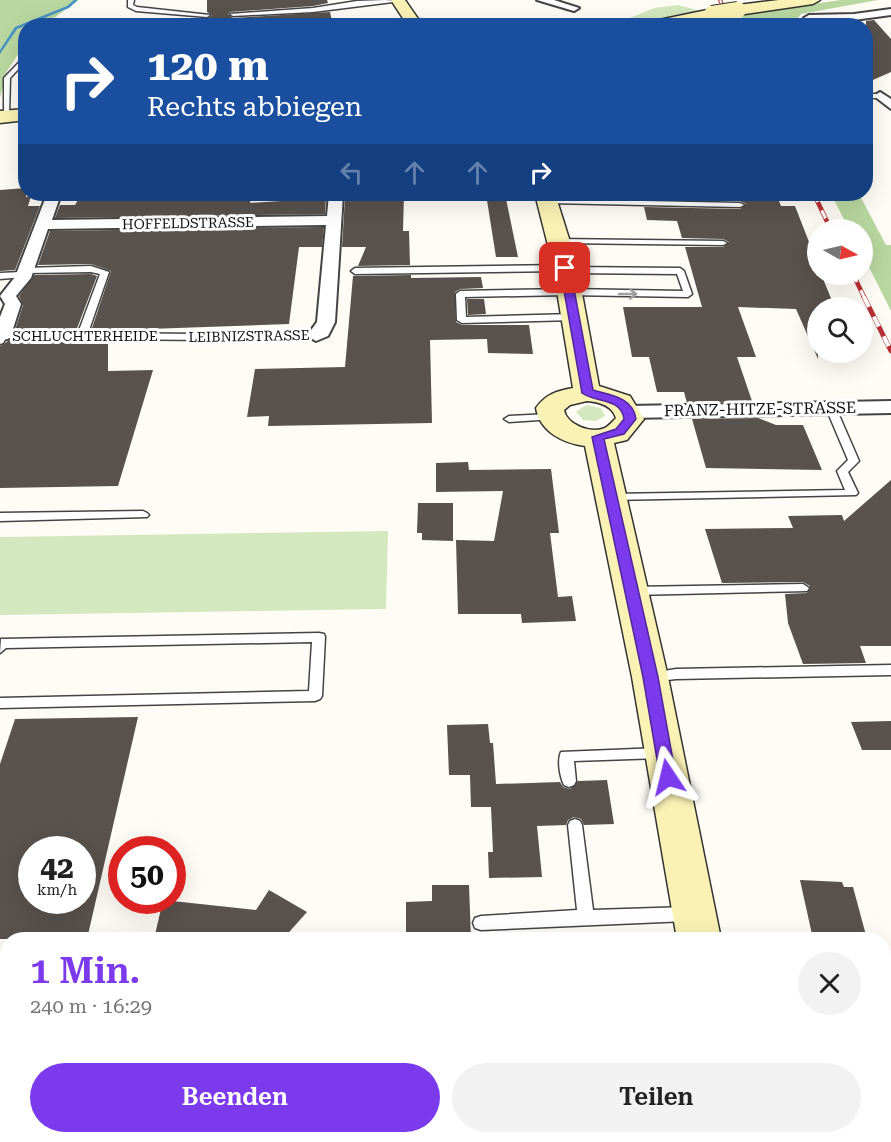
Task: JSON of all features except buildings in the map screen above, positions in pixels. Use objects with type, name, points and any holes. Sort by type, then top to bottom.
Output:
[{"type":"main road","points":[[693,18],[813,0]]},
{"type":"main road","points":[[398,1],[410,18]]},
{"type":"main road","points":[[3,116],[18,115]]},
{"type":"main road","points":[[548,201],[569,288],[587,393]]},
{"type":"main road","points":[[587,393],[618,401],[629,412],[630,419],[620,432],[598,437],[573,435],[554,424],[550,417],[550,410],[554,402],[568,395],[587,393]]},
{"type":"main road","points":[[598,437],[650,677],[696,926]]},
{"type":"street","points":[[542,0],[574,8]]},
{"type":"street","points":[[809,18],[854,17],[891,12]]},
{"type":"street","points":[[880,96],[891,105]]},
{"type":"street","name":"SCHLUCHTERHEIDE","points":[[1,338],[13,304],[8,296],[25,272],[51,201]]},
{"type":"street","name":"LEIBNIZSTRASSE","points":[[316,336],[322,332],[326,322],[335,201]]},
{"type":"street","name":"HOFFELDSTRASSE","points":[[42,225],[334,220]]},
{"type":"street","name":"FRANZ-HITZE-STRASSE","points":[[629,412],[891,407]]},
{"type":"lane","points":[[131,0],[130,6],[136,9],[207,15]]},
{"type":"lane","points":[[345,0],[365,3]]},
{"type":"lane","points":[[233,14],[313,10],[398,1]]},
{"type":"lane","points":[[3,116],[7,78],[18,66]]},
{"type":"lane","points":[[873,96],[880,96]]},
{"type":"lane","points":[[644,201],[740,205]]},
{"type":"lane","points":[[559,241],[723,243]]},
{"type":"lane","points":[[0,276],[25,272],[92,269],[105,272],[82,336]]},
{"type":"lane","points":[[354,271],[569,288],[688,294],[680,271],[569,288],[460,294],[462,320],[569,288]]},
{"type":"lane","name":"LEIBNIZSTRASSE","points":[[180,336],[306,338],[316,336]]},
{"type":"lane","name":"SCHLUCHTERHEIDE","points":[[1,338],[180,336]]},
{"type":"lane","points":[[611,497],[852,493],[843,471],[854,460],[831,408]]},
{"type":"lane","points":[[509,419],[550,417]]},
{"type":"lane","points":[[0,517],[142,514]]},
{"type":"lane","points":[[632,591],[804,588]]},
{"type":"lane","points":[[0,648],[1,644],[319,637],[315,696],[0,703]]},
{"type":"lane","points":[[650,677],[685,674],[891,670]]},
{"type":"lane","points":[[570,781],[566,756],[664,753]]},
{"type":"lane","points":[[574,825],[586,917]]},
{"type":"lane","points":[[481,923],[586,917],[696,926]]},
{"type":"green space","points":[[0,0],[78,0],[54,18],[18,18],[18,54],[7,71],[0,98]]},
{"type":"green space","points":[[841,0],[878,0],[801,14],[798,18],[742,18],[740,14]]},
{"type":"green space","points":[[678,5],[701,11],[670,18],[630,18],[654,8]]},
{"type":"green space","points":[[835,201],[863,201],[872,219],[844,219]]},
{"type":"green space","points":[[873,220],[886,245],[891,245],[891,311],[873,275]]},
{"type":"green space","points":[[586,405],[601,408],[605,416],[596,421],[583,420],[576,412]]},
{"type":"green space","points":[[388,531],[386,609],[0,615],[0,537]]},
{"type":"waterway","points":[[41,18],[68,7],[76,0]]},
{"type":"waterway","points":[[0,53],[18,27]]},
{"type":"railway","points":[[720,0],[728,18]]},
{"type":"railway","points":[[817,201],[826,219]]},
{"type":"railway","points":[[858,285],[864,297]]},
{"type":"railway","points":[[873,315],[891,351]]},
{"type":"route","points":[[565,268],[587,393],[609,396],[625,406],[629,412],[630,419],[627,426],[620,432],[598,437],[650,677],[668,777]]}]
